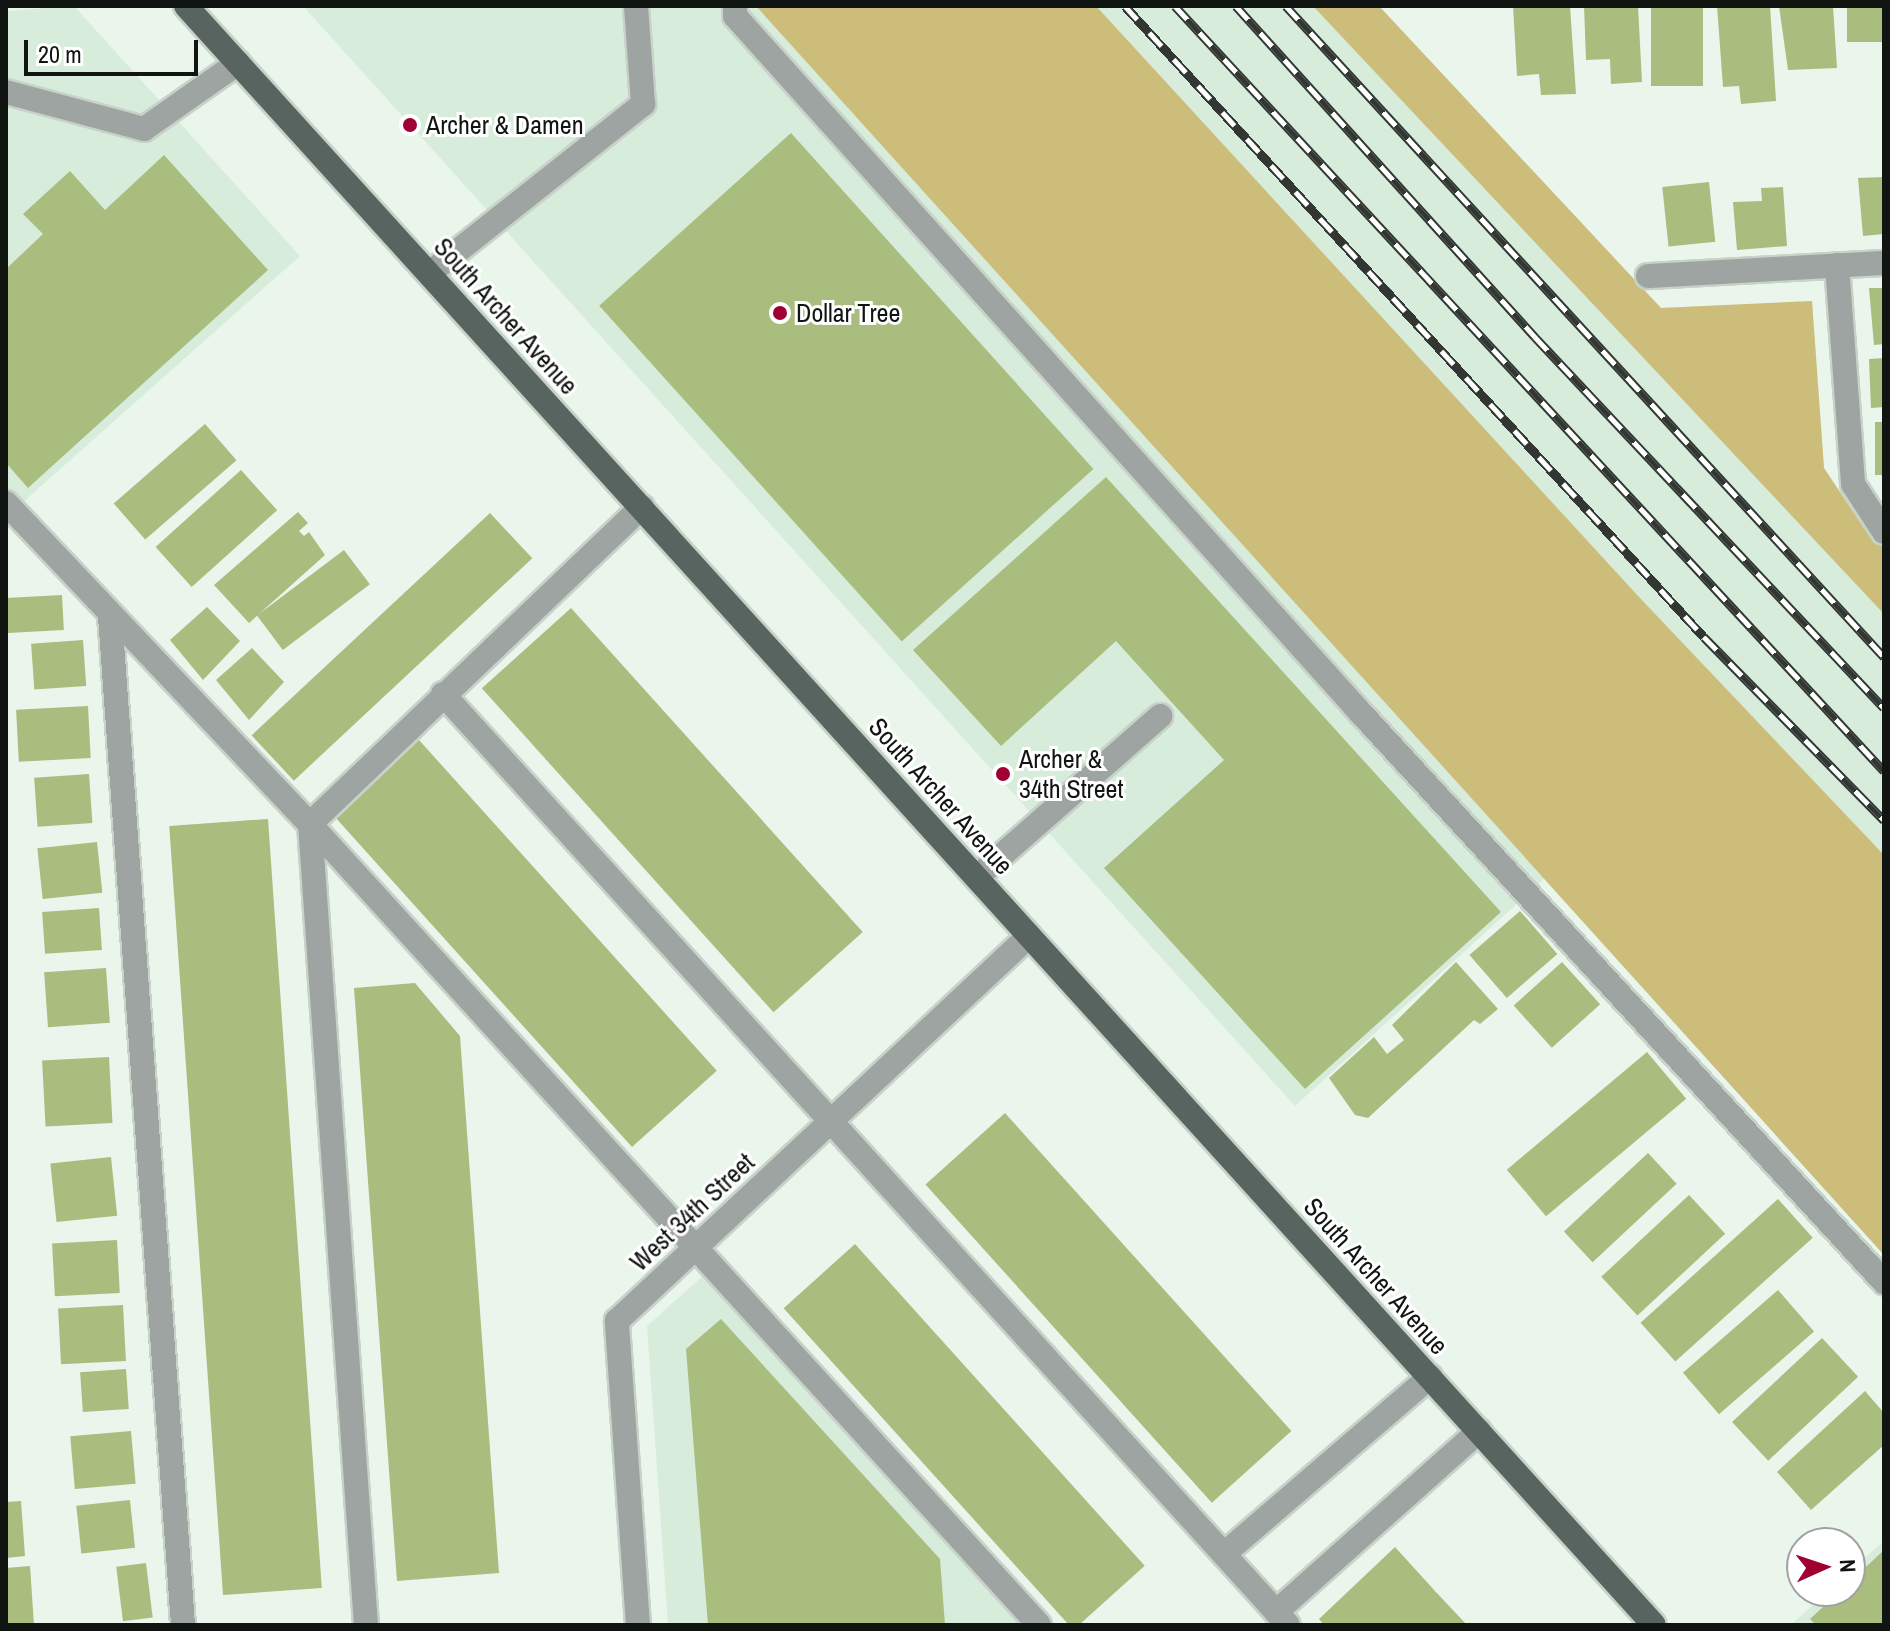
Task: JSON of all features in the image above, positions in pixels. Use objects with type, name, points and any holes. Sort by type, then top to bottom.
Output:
[{"type":"main road","name":"South Archer Avenue","points":[[186,6],[1654,1625]]},
{"type":"street","points":[[430,273],[643,104],[636,6]]},
{"type":"street","points":[[735,6],[735,16],[1359,711],[1884,1282]]},
{"type":"street","points":[[6,92],[144,129],[238,63]]},
{"type":"street","points":[[1648,276],[1884,263]]},
{"type":"street","points":[[1837,265],[1853,484],[1884,532]]},
{"type":"street","points":[[6,503],[310,824],[1039,1625]]},
{"type":"street","points":[[366,1625],[310,824],[642,507]]},
{"type":"street","points":[[110,616],[183,1625]]},
{"type":"street","points":[[443,694],[828,1123],[1282,1618],[1479,1431]]},
{"type":"street","points":[[977,877],[1160,716]]},
{"type":"street","name":"West 34th Street","points":[[638,1625],[617,1321],[1029,936]]},
{"type":"street","points":[[1224,1554],[1430,1377]]},
{"type":"shaded area","points":[[74,6],[300,256],[13,511],[6,503],[6,11]]},
{"type":"shaded area","points":[[303,6],[1379,6],[1661,308],[1812,301],[1824,468],[1866,531],[1884,546],[1884,1255],[1544,879],[1295,1106]]},
{"type":"shaded area","points":[[756,6],[1096,6],[1639,597],[1884,855],[1884,1255]]},
{"type":"shaded area","points":[[1313,6],[1379,6],[1661,308],[1812,301],[1824,468],[1866,531],[1884,546],[1884,614]]},
{"type":"shaded area","points":[[713,1267],[1039,1625],[668,1625],[647,1326]]},
{"type":"shaded area","points":[[1884,1541],[1884,1625],[1791,1625],[1811,1607],[1866,1607],[1866,1557]]},
{"type":"building","points":[[1513,6],[1570,6],[1576,94],[1541,95],[1539,74],[1517,76]]},
{"type":"building","points":[[1584,6],[1638,6],[1642,82],[1611,84],[1610,59],[1586,60]]},
{"type":"building","points":[[1651,6],[1703,6],[1703,86],[1651,86]]},
{"type":"building","points":[[1717,6],[1770,6],[1776,101],[1741,104],[1739,86],[1723,87]]},
{"type":"building","points":[[1779,6],[1833,6],[1837,68],[1788,70]]},
{"type":"building","points":[[1847,6],[1884,6],[1884,42],[1847,42]]},
{"type":"building","points":[[791,133],[1093,469],[902,642],[599,306]]},
{"type":"building","points":[[164,155],[268,270],[28,488],[6,463],[6,269],[43,234],[23,214],[70,171],[105,210]]},
{"type":"building","points":[[1884,177],[1884,234],[1863,236],[1858,178]]},
{"type":"building","points":[[1709,182],[1715,242],[1669,247],[1662,187]]},
{"type":"building","points":[[1783,187],[1787,246],[1737,250],[1733,202],[1762,201],[1761,188]]},
{"type":"building","points":[[1869,288],[1884,288],[1884,344],[1874,345]]},
{"type":"building","points":[[1884,358],[1884,407],[1871,408],[1869,359]]},
{"type":"building","points":[[1875,422],[1884,422],[1884,475],[1875,475]]},
{"type":"building","points":[[205,424],[236,460],[145,540],[114,503]]},
{"type":"building","points":[[241,470],[277,510],[192,587],[156,547]]},
{"type":"building","points":[[1106,477],[1501,912],[1305,1089],[1104,868],[1224,760],[1116,641],[1001,746],[913,650]]},
{"type":"building","points":[[298,512],[308,523],[299,531],[304,536],[309,532],[325,555],[249,623],[214,585]]},
{"type":"building","points":[[490,513],[532,558],[294,781],[252,735]]},
{"type":"building","points":[[344,550],[370,584],[283,650],[257,616]]},
{"type":"building","points":[[62,595],[64,630],[8,633],[6,598]]},
{"type":"building","points":[[207,607],[240,641],[203,680],[170,640]]},
{"type":"building","points":[[571,608],[863,932],[774,1012],[482,688]]},
{"type":"building","points":[[83,640],[86,686],[34,690],[31,644]]},
{"type":"building","points":[[252,648],[284,682],[249,720],[216,680]]},
{"type":"building","points":[[88,706],[91,758],[19,762],[16,710]]},
{"type":"building","points":[[419,740],[717,1071],[632,1147],[334,816]]},
{"type":"building","points":[[89,774],[92,823],[38,827],[34,778]]},
{"type":"building","points":[[268,819],[322,1588],[223,1595],[169,826]]},
{"type":"building","points":[[97,842],[102,893],[43,899],[37,848]]},
{"type":"building","points":[[99,908],[102,950],[45,954],[42,912]]},
{"type":"building","points":[[1520,911],[1557,954],[1507,998],[1469,955]]},
{"type":"building","points":[[1456,962],[1498,1009],[1480,1024],[1474,1020],[1368,1118],[1355,1115],[1329,1078],[1374,1037],[1387,1054],[1404,1040],[1392,1025]]},
{"type":"building","points":[[1562,962],[1600,1004],[1552,1048],[1514,1005]]},
{"type":"building","points":[[106,968],[110,1023],[48,1027],[44,972]]},
{"type":"building","points":[[415,983],[460,1036],[499,1573],[397,1581],[354,988]]},
{"type":"building","points":[[1647,1052],[1686,1099],[1546,1216],[1507,1170]]},
{"type":"building","points":[[109,1057],[112,1123],[46,1126],[42,1061]]},
{"type":"building","points":[[1005,1113],[1291,1431],[1212,1503],[925,1185]]},
{"type":"building","points":[[1648,1153],[1677,1184],[1593,1262],[1564,1231]]},
{"type":"building","points":[[111,1157],[117,1216],[57,1222],[50,1163]]},
{"type":"building","points":[[1689,1195],[1725,1234],[1637,1316],[1601,1277]]},
{"type":"building","points":[[1778,1199],[1813,1238],[1675,1361],[1641,1323]]},
{"type":"building","points":[[117,1240],[120,1293],[55,1296],[52,1243]]},
{"type":"building","points":[[855,1244],[1145,1566],[1079,1625],[1069,1625],[784,1308]]},
{"type":"building","points":[[1778,1290],[1814,1332],[1719,1414],[1683,1373]]},
{"type":"building","points":[[123,1305],[126,1361],[61,1364],[58,1308]]},
{"type":"building","points":[[721,1319],[940,1559],[945,1625],[708,1625],[686,1349]]},
{"type":"building","points":[[1822,1338],[1858,1377],[1768,1461],[1732,1422]]},
{"type":"building","points":[[126,1369],[129,1409],[83,1412],[80,1372]]},
{"type":"building","points":[[1865,1391],[1884,1413],[1884,1445],[1811,1510],[1777,1472]]},
{"type":"building","points":[[131,1431],[136,1484],[75,1489],[70,1436]]},
{"type":"building","points":[[130,1500],[135,1548],[81,1553],[76,1506]]},
{"type":"building","points":[[21,1501],[25,1556],[6,1558],[6,1502]]},
{"type":"building","points":[[1395,1547],[1467,1625],[1324,1625],[1319,1619]]},
{"type":"building","points":[[1884,1550],[1884,1625],[1816,1625],[1810,1619],[1823,1607],[1866,1607],[1866,1567]]},
{"type":"building","points":[[146,1563],[153,1618],[123,1621],[116,1567]]},
{"type":"building","points":[[30,1566],[34,1625],[6,1625],[6,1568]]},
{"type":"railway","points":[[1125,6],[1704,637],[1884,820]]},
{"type":"railway","points":[[1175,6],[1884,771]]},
{"type":"railway","points":[[1236,6],[1535,337],[1884,708]]},
{"type":"railway","points":[[1286,6],[1884,657]]},
{"type":"place","name":"Archer & Damen","points":[[410,125]]},
{"type":"place","name":"Dollar Tree","points":[[780,313]]},
{"type":"place","name":"Archer & 34th Street","points":[[1003,774]]}]
